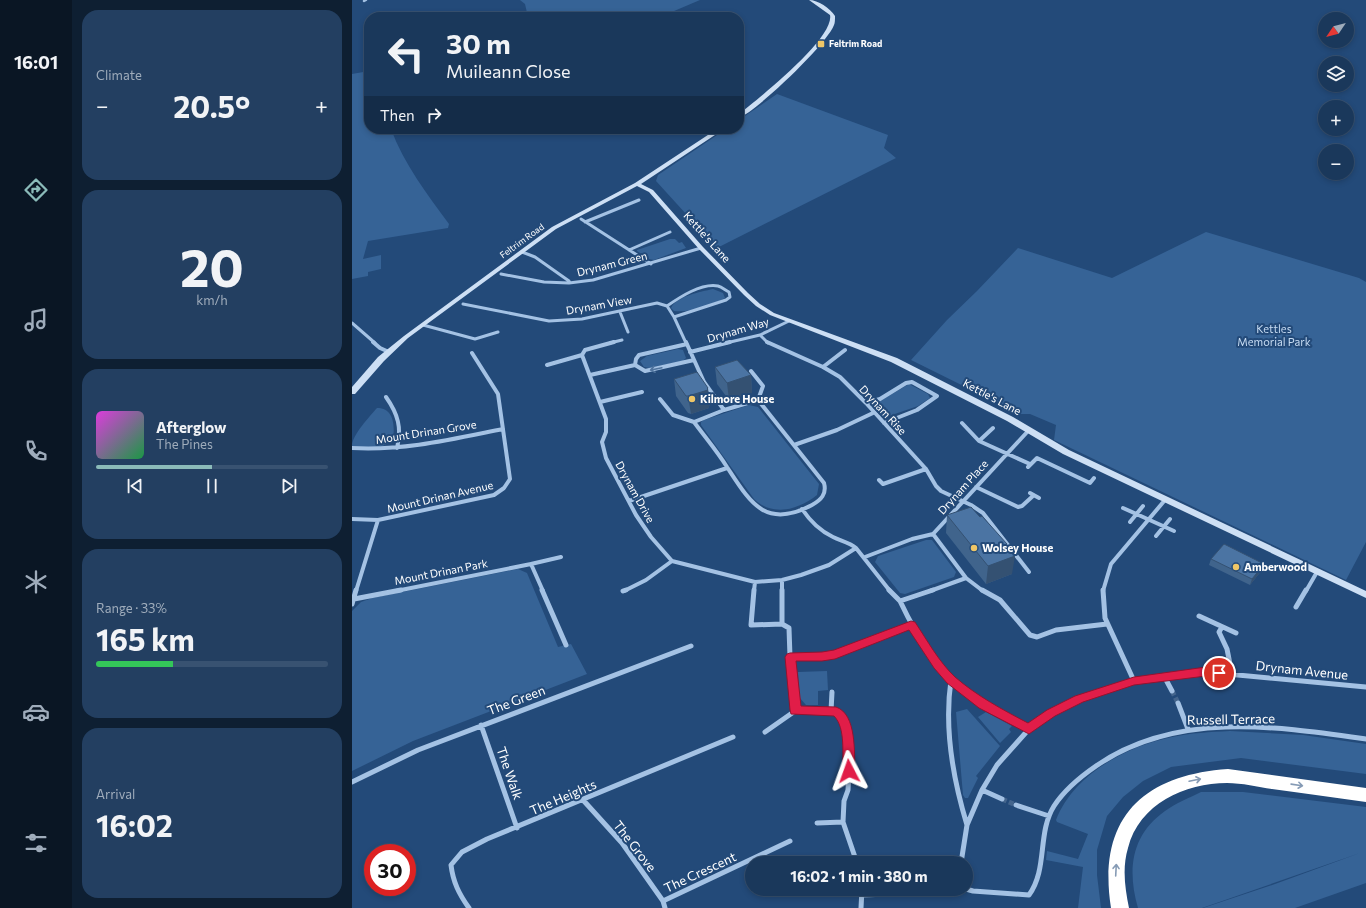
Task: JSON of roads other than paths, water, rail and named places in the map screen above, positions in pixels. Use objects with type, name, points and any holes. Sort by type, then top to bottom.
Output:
[{"type":"highway","points":[[1120,908],[1116,884],[1116,862],[1123,836],[1128,825],[1144,805],[1164,790],[1186,782],[1205,778],[1228,776],[1366,795]]},
{"type":"street","points":[[744,112],[770,93],[827,35],[833,22],[833,16],[830,12],[811,0]]},
{"type":"street","name":"Feltrim Road","points":[[352,392],[389,352],[522,252],[566,221],[637,184],[713,134]]},
{"type":"street","name":"Kettle's Lane","points":[[637,184],[651,191],[702,248],[758,305],[772,314],[894,360],[1006,416],[1066,452],[1366,596]]},
{"type":"street","points":[[585,222],[638,200]]},
{"type":"street","points":[[581,219],[651,264]]},
{"type":"street","points":[[629,250],[670,232]]},
{"type":"street","name":"Drynam Green","points":[[501,274],[544,282],[569,283],[593,280],[702,248]]},
{"type":"street","points":[[522,252],[535,258],[569,281],[569,283]]},
{"type":"street","points":[[674,317],[726,300],[730,297],[729,292],[721,287],[714,286],[687,294],[676,299],[667,306],[674,317],[704,382],[724,410]]},
{"type":"street","name":"Drynam View","points":[[463,304],[549,321],[582,319],[657,303],[667,306]]},
{"type":"street","points":[[620,312],[628,332]]},
{"type":"street","name":"Drynam Way","points":[[690,352],[760,335],[789,321]]},
{"type":"street","points":[[352,323],[380,348],[389,352]]},
{"type":"street","points":[[423,325],[475,340],[498,332]]},
{"type":"street","name":"Drynam Rise","points":[[760,335],[770,344],[823,367],[840,378],[866,403],[873,413],[926,469],[940,491],[962,502]]},
{"type":"street","points":[[547,364],[582,355],[585,350],[622,340]]},
{"type":"street","points":[[635,365],[636,359],[639,355],[687,344]]},
{"type":"street","points":[[823,367],[845,350]]},
{"type":"street","name":"Mount Drinan Avenue","points":[[352,519],[378,520],[494,495],[503,491],[510,479],[498,394],[472,352]]},
{"type":"street","name":"Drynam Drive","points":[[582,355],[607,425],[602,442],[606,458],[619,485],[652,538],[672,562]]},
{"type":"street","points":[[590,375],[635,365],[645,371],[694,360]]},
{"type":"street","points":[[751,371],[763,386],[758,400]]},
{"type":"street","points":[[866,403],[880,399],[906,383],[912,382],[937,396],[917,410],[884,423]]},
{"type":"street","points":[[600,402],[642,392]]},
{"type":"street","points":[[386,397],[395,410],[400,424],[400,438],[397,448]]},
{"type":"street","points":[[660,399],[673,415],[694,422],[744,492],[762,510],[781,514],[802,509],[816,502],[824,495],[826,488],[824,483],[758,400]]},
{"type":"street","points":[[694,422],[724,410],[758,400]]},
{"type":"street","points":[[794,445],[837,430],[873,413]]},
{"type":"street","name":"Drynam Place","points":[[962,423],[979,440],[1007,453]]},
{"type":"street","name":"Mount Drinan Grove","points":[[352,448],[373,450],[397,448],[503,428]]},
{"type":"street","points":[[979,440],[993,428]]},
{"type":"street","name":"Drynam Place","points":[[933,534],[1029,430]]},
{"type":"street","points":[[1007,453],[1029,466],[1037,458],[1090,482],[1094,478]]},
{"type":"street","points":[[629,501],[728,468]]},
{"type":"street","points":[[879,480],[883,484],[926,469]]},
{"type":"street","points":[[976,487],[1018,507],[1022,506],[1032,494],[1039,498]]},
{"type":"street","points":[[1134,681],[1107,624],[1105,618],[1103,590],[1111,564],[1165,500]]},
{"type":"street","points":[[962,502],[971,505],[983,513],[1028,572]]},
{"type":"street","points":[[1130,522],[1143,506]]},
{"type":"street","points":[[1123,508],[1174,531]]},
{"type":"street","points":[[802,509],[818,528],[834,537],[848,542],[865,557],[892,594],[900,601],[911,625],[938,665],[951,680],[983,704],[1029,729]]},
{"type":"street","points":[[1156,536],[1170,519]]},
{"type":"street","points":[[353,602],[378,520]]},
{"type":"street","points":[[865,557],[912,539],[933,534],[966,578],[989,595],[1000,600],[1030,635],[1037,637],[1056,630],[1107,624]]},
{"type":"street","points":[[623,591],[646,580],[672,562],[755,582],[782,580],[829,565],[856,548]]},
{"type":"street","name":"Mount Drinan Park","points":[[353,602],[561,557]]},
{"type":"street","points":[[531,564],[566,645]]},
{"type":"street","points":[[1296,607],[1317,572]]},
{"type":"street","points":[[900,601],[966,578]]},
{"type":"street","points":[[782,580],[782,624]]},
{"type":"street","points":[[755,582],[751,625],[782,624],[789,628],[795,710]]},
{"type":"street","points":[[1199,616],[1236,634]]},
{"type":"street","points":[[790,657],[822,657],[835,654],[911,625]]},
{"type":"street","points":[[1222,627],[1219,632],[1227,649],[1232,674]]},
{"type":"street","name":"The Green","points":[[352,782],[418,750],[691,646]]},
{"type":"street","name":"Drynam Avenue","points":[[962,856],[967,826],[982,790],[1007,752],[1029,729],[1051,713],[1079,699],[1134,681],[1164,676],[1206,672],[1366,687]]},
{"type":"street","points":[[1164,676],[1172,691]]},
{"type":"street","points":[[951,680],[948,692],[952,753],[962,811],[967,826]]},
{"type":"street","points":[[831,711],[832,692]]},
{"type":"street","points":[[1178,704],[1188,729]]},
{"type":"street","points":[[765,732],[795,710],[831,711],[836,712],[842,718],[847,730],[849,771],[848,790],[844,801],[843,822],[855,856]]},
{"type":"street","name":"The Walk","points":[[481,726],[517,828]]},
{"type":"street","name":"Russell Terrace","points":[[973,891],[1029,895],[1036,882],[1049,816],[1069,787],[1107,757],[1155,737],[1188,729],[1245,727],[1279,729],[1366,739]]},
{"type":"street","name":"The Heights","points":[[470,908],[452,878],[451,865],[462,852],[487,839],[517,828],[733,737]]},
{"type":"street","points":[[982,790],[1002,799]]},
{"type":"street","name":"The Grove","points":[[584,800],[622,843],[665,908]]},
{"type":"street","points":[[1016,805],[1049,816]]},
{"type":"street","points":[[817,823],[843,822]]},
{"type":"street","name":"The Crescent","points":[[662,902],[790,841]]},
{"type":"street","points":[[861,908],[862,896]]},
{"type":"tunnel","points":[[1172,691],[1178,703]]},
{"type":"tunnel","points":[[1002,799],[1016,805]]},
{"type":"place","name":"Feltrim Road","points":[[821,44]]},
{"type":"place","name":"Kilmore House","points":[[692,399]]},
{"type":"place","name":"Wolsey House","points":[[974,548]]},
{"type":"place","name":"Amberwood","points":[[1236,567]]},
{"type":"park label","name":"Kettles Memorial Park","points":[[1274,335]]}]
